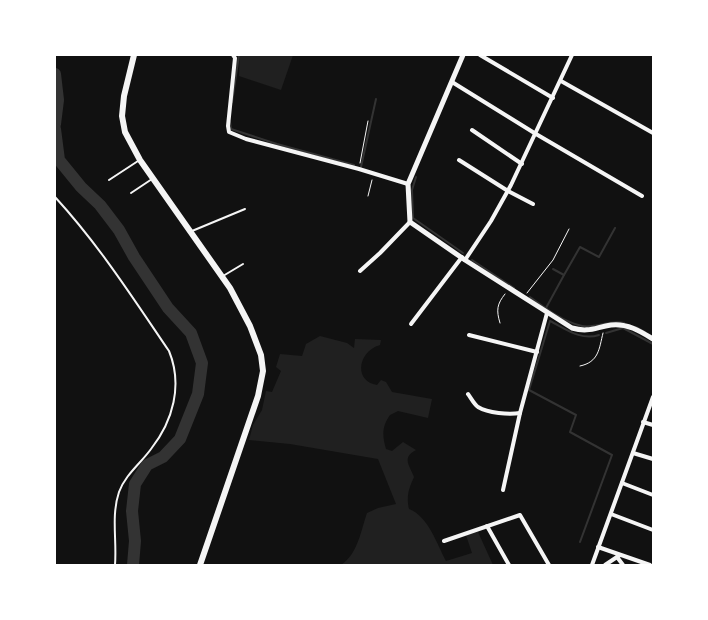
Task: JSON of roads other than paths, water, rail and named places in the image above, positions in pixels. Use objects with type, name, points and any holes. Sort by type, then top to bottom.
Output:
[{"type":"main road","points":[[134,55],[124,96],[122,116],[125,132],[140,160],[223,276],[250,326],[261,355],[262,371],[255,408],[200,565]]},
{"type":"street","points":[[234,55],[229,132],[246,139],[408,184]]},
{"type":"street","points":[[360,271],[380,254],[410,222],[408,184],[463,55]]},
{"type":"street","points":[[480,55],[553,98]]},
{"type":"street","points":[[411,324],[491,222],[522,164],[572,55]]},
{"type":"street","points":[[561,81],[653,133]]},
{"type":"street","points":[[452,82],[642,196]]},
{"type":"street","points":[[472,130],[522,164]]},
{"type":"street","points":[[459,160],[508,191],[533,204]]},
{"type":"street","points":[[410,222],[572,328],[589,331],[611,325],[629,326],[653,339]]},
{"type":"street","points":[[503,490],[520,413],[547,313]]},
{"type":"street","points":[[469,335],[537,352]]},
{"type":"street","points":[[468,394],[480,408],[505,413],[520,413]]},
{"type":"street","points":[[592,565],[653,397]]},
{"type":"street","points":[[643,422],[653,425]]},
{"type":"street","points":[[632,452],[653,459]]},
{"type":"street","points":[[622,483],[653,495]]},
{"type":"street","points":[[611,514],[653,530]]},
{"type":"street","points":[[444,541],[520,515],[549,565]]},
{"type":"street","points":[[487,526],[509,565]]},
{"type":"street","points":[[598,547],[619,556],[650,565]]},
{"type":"street","points":[[605,565],[619,556]]},
{"type":"street","points":[[619,556],[623,565]]},
{"type":"lane","points":[[109,180],[140,160]]},
{"type":"lane","points":[[130,193],[153,178]]},
{"type":"lane","points":[[55,197],[82,227],[118,275],[169,351],[173,360],[176,385],[173,409],[166,426],[152,448],[130,473],[120,490],[116,502],[114,528],[115,565]]},
{"type":"lane","points":[[192,231],[245,209]]},
{"type":"lane","points":[[223,276],[243,264]]},
{"type":"waterway","points":[[232,102],[239,55]]},
{"type":"waterway","points":[[55,74],[58,100],[55,124]]},
{"type":"waterway","points":[[361,167],[376,99]]},
{"type":"waterway","points":[[230,122],[231,129],[354,165]]},
{"type":"waterway","points":[[55,129],[59,160],[81,187],[100,205],[119,230],[134,257],[168,308],[191,333],[202,363],[198,394],[180,439],[163,457],[147,465],[135,484],[132,511],[135,541],[133,565]]},
{"type":"waterway","points":[[416,177],[412,190],[413,218],[463,253]]},
{"type":"waterway","points":[[564,275],[580,247],[599,257],[615,228]]},
{"type":"waterway","points":[[472,260],[514,288]]},
{"type":"waterway","points":[[546,308],[564,275],[553,269]]},
{"type":"waterway","points":[[530,297],[562,318],[582,326],[587,327],[614,322],[624,323]]},
{"type":"waterway","points":[[580,542],[612,455],[570,432],[576,415],[529,390],[550,321],[580,335],[599,335]]},
{"type":"waterway","points":[[636,327],[645,332]]},
{"type":"waterway","points":[[606,333],[623,328],[653,344]]}]
